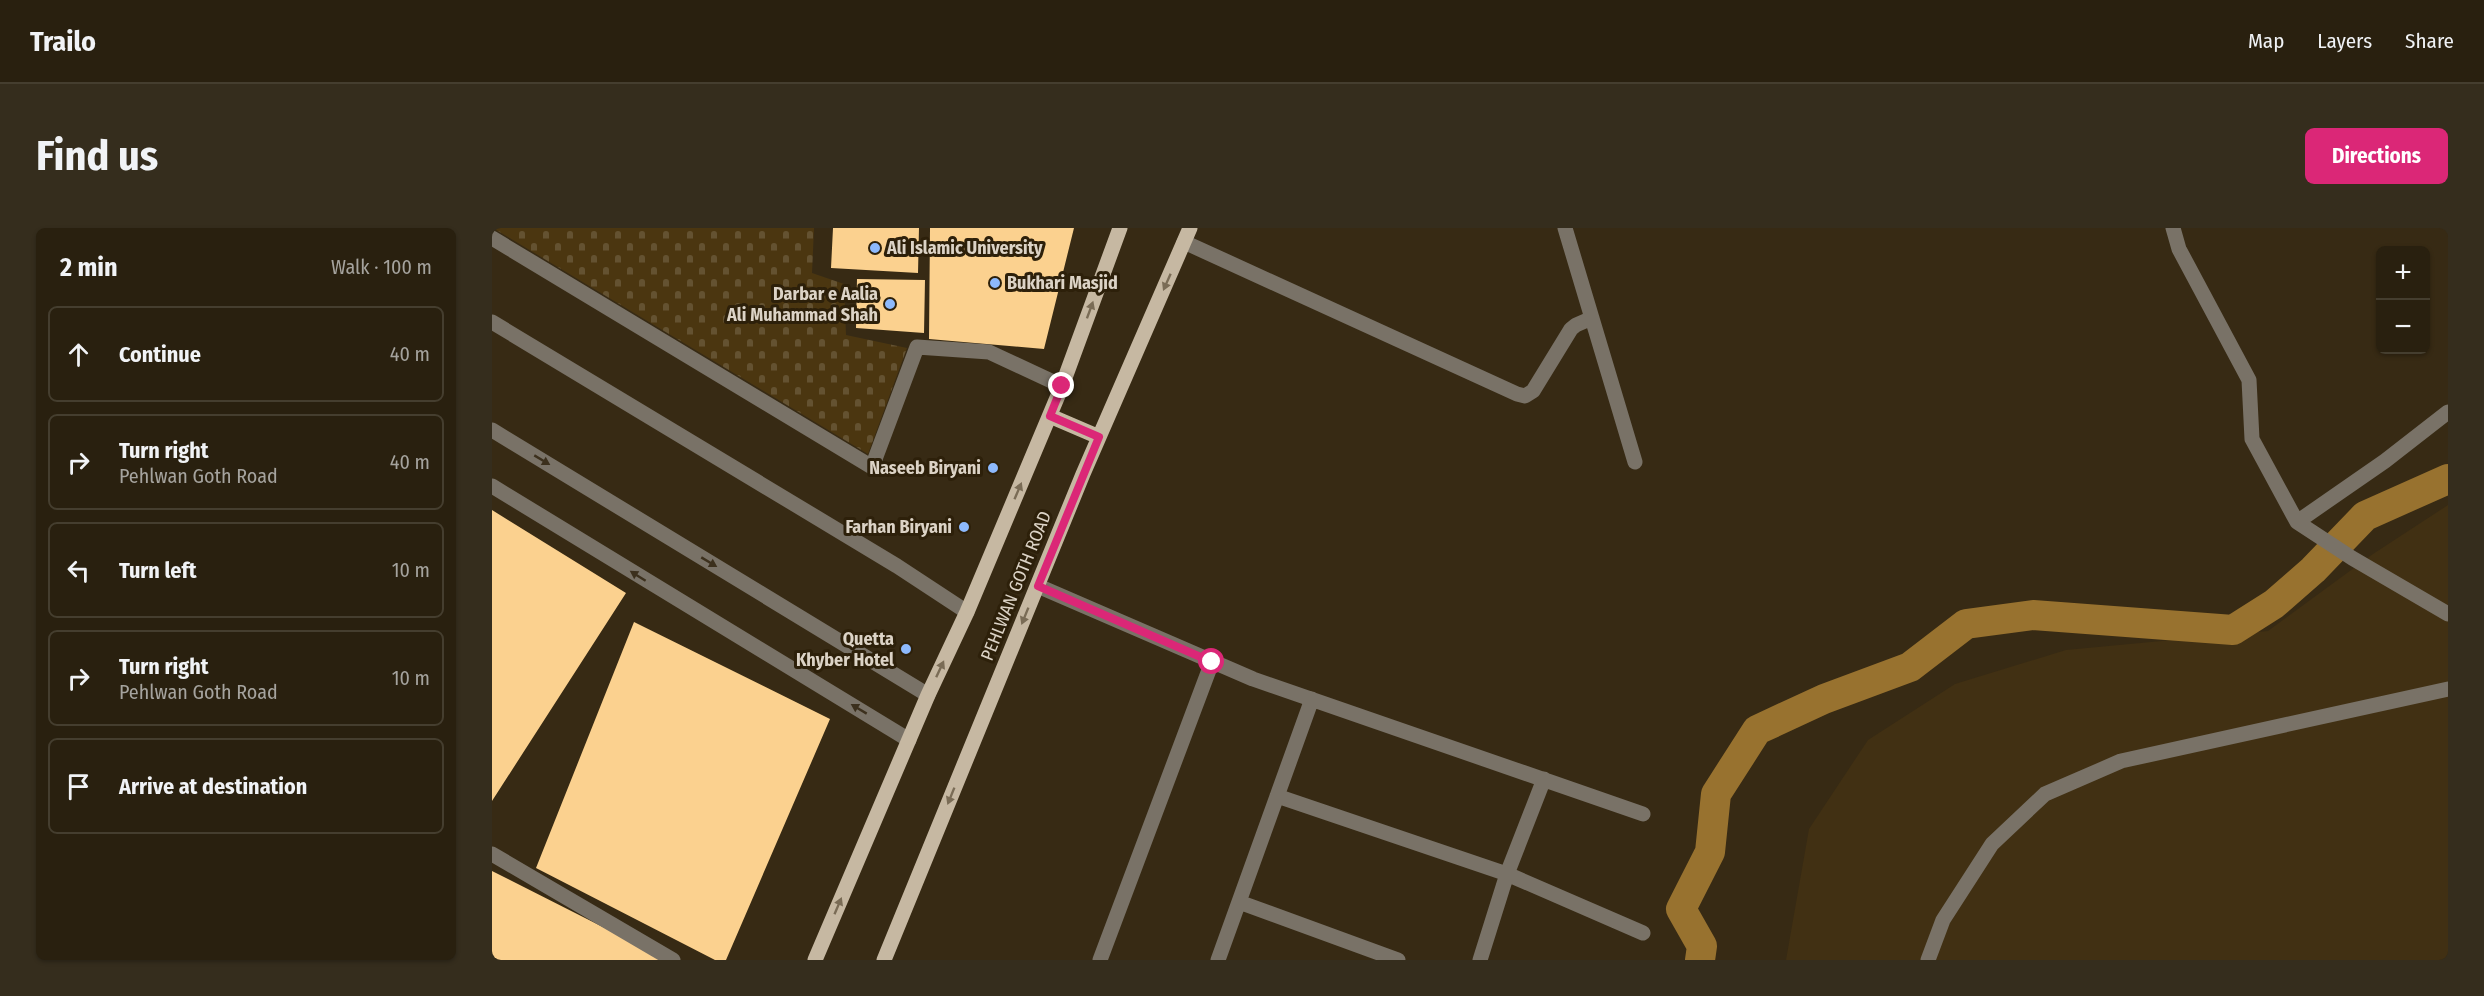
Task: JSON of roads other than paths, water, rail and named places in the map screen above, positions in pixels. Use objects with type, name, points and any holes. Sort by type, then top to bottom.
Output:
[{"type":"main road","name":"PEHLWAN GOTH ROAD","points":[[815,960],[1050,416],[1120,228]]},
{"type":"main road","name":"PEHLWAN GOTH ROAD","points":[[884,960],[1099,437],[1187,235]]},
{"type":"main road","points":[[1050,416],[1099,437]]},
{"type":"street","points":[[1565,228],[1635,462]]},
{"type":"street","points":[[2173,228],[2179,249],[2249,380],[2252,439],[2296,522],[2352,558],[2448,614]]},
{"type":"street","points":[[1187,235],[1525,396],[1533,390],[1571,329],[1592,318]]},
{"type":"street","points":[[492,238],[872,467],[917,347],[989,352],[1062,386]]},
{"type":"street","points":[[492,322],[897,566],[967,612]]},
{"type":"street","points":[[2296,522],[2385,461],[2448,412]]},
{"type":"street","points":[[492,430],[928,695]]},
{"type":"street","points":[[492,486],[909,740]]},
{"type":"street","points":[[1038,586],[1253,679],[1643,814]]},
{"type":"street","points":[[1100,960],[1212,662]]},
{"type":"street","points":[[1928,960],[1943,920],[1992,844],[2045,794],[2121,761],[2448,689]]},
{"type":"street","points":[[1218,960],[1312,699]]},
{"type":"street","points":[[1480,960],[1507,874],[1544,779]]},
{"type":"street","points":[[1277,796],[1507,874],[1643,933]]},
{"type":"street","points":[[492,854],[673,960]]},
{"type":"street","points":[[1239,902],[1398,960]]},
{"type":"waterway","points":[[1700,960],[1702,946],[1681,909],[1710,852],[1716,794],[1757,730],[1824,699],[1910,667],[1966,624],[2033,615],[2233,630],[2274,604],[2313,570],[2365,516],[2448,479]]},
{"type":"place","name":"Ali Islamic University","points":[[875,248]]},
{"type":"place","name":"Bukhari Masjid","points":[[995,283]]},
{"type":"place","name":"Darbar e Aalia Ali Muhammad Shah","points":[[890,304]]},
{"type":"place","name":"Naseeb Biryani","points":[[993,468]]},
{"type":"place","name":"Farhan Biryani","points":[[964,527]]},
{"type":"place","name":"Quetta Khyber Hotel","points":[[906,649]]}]
